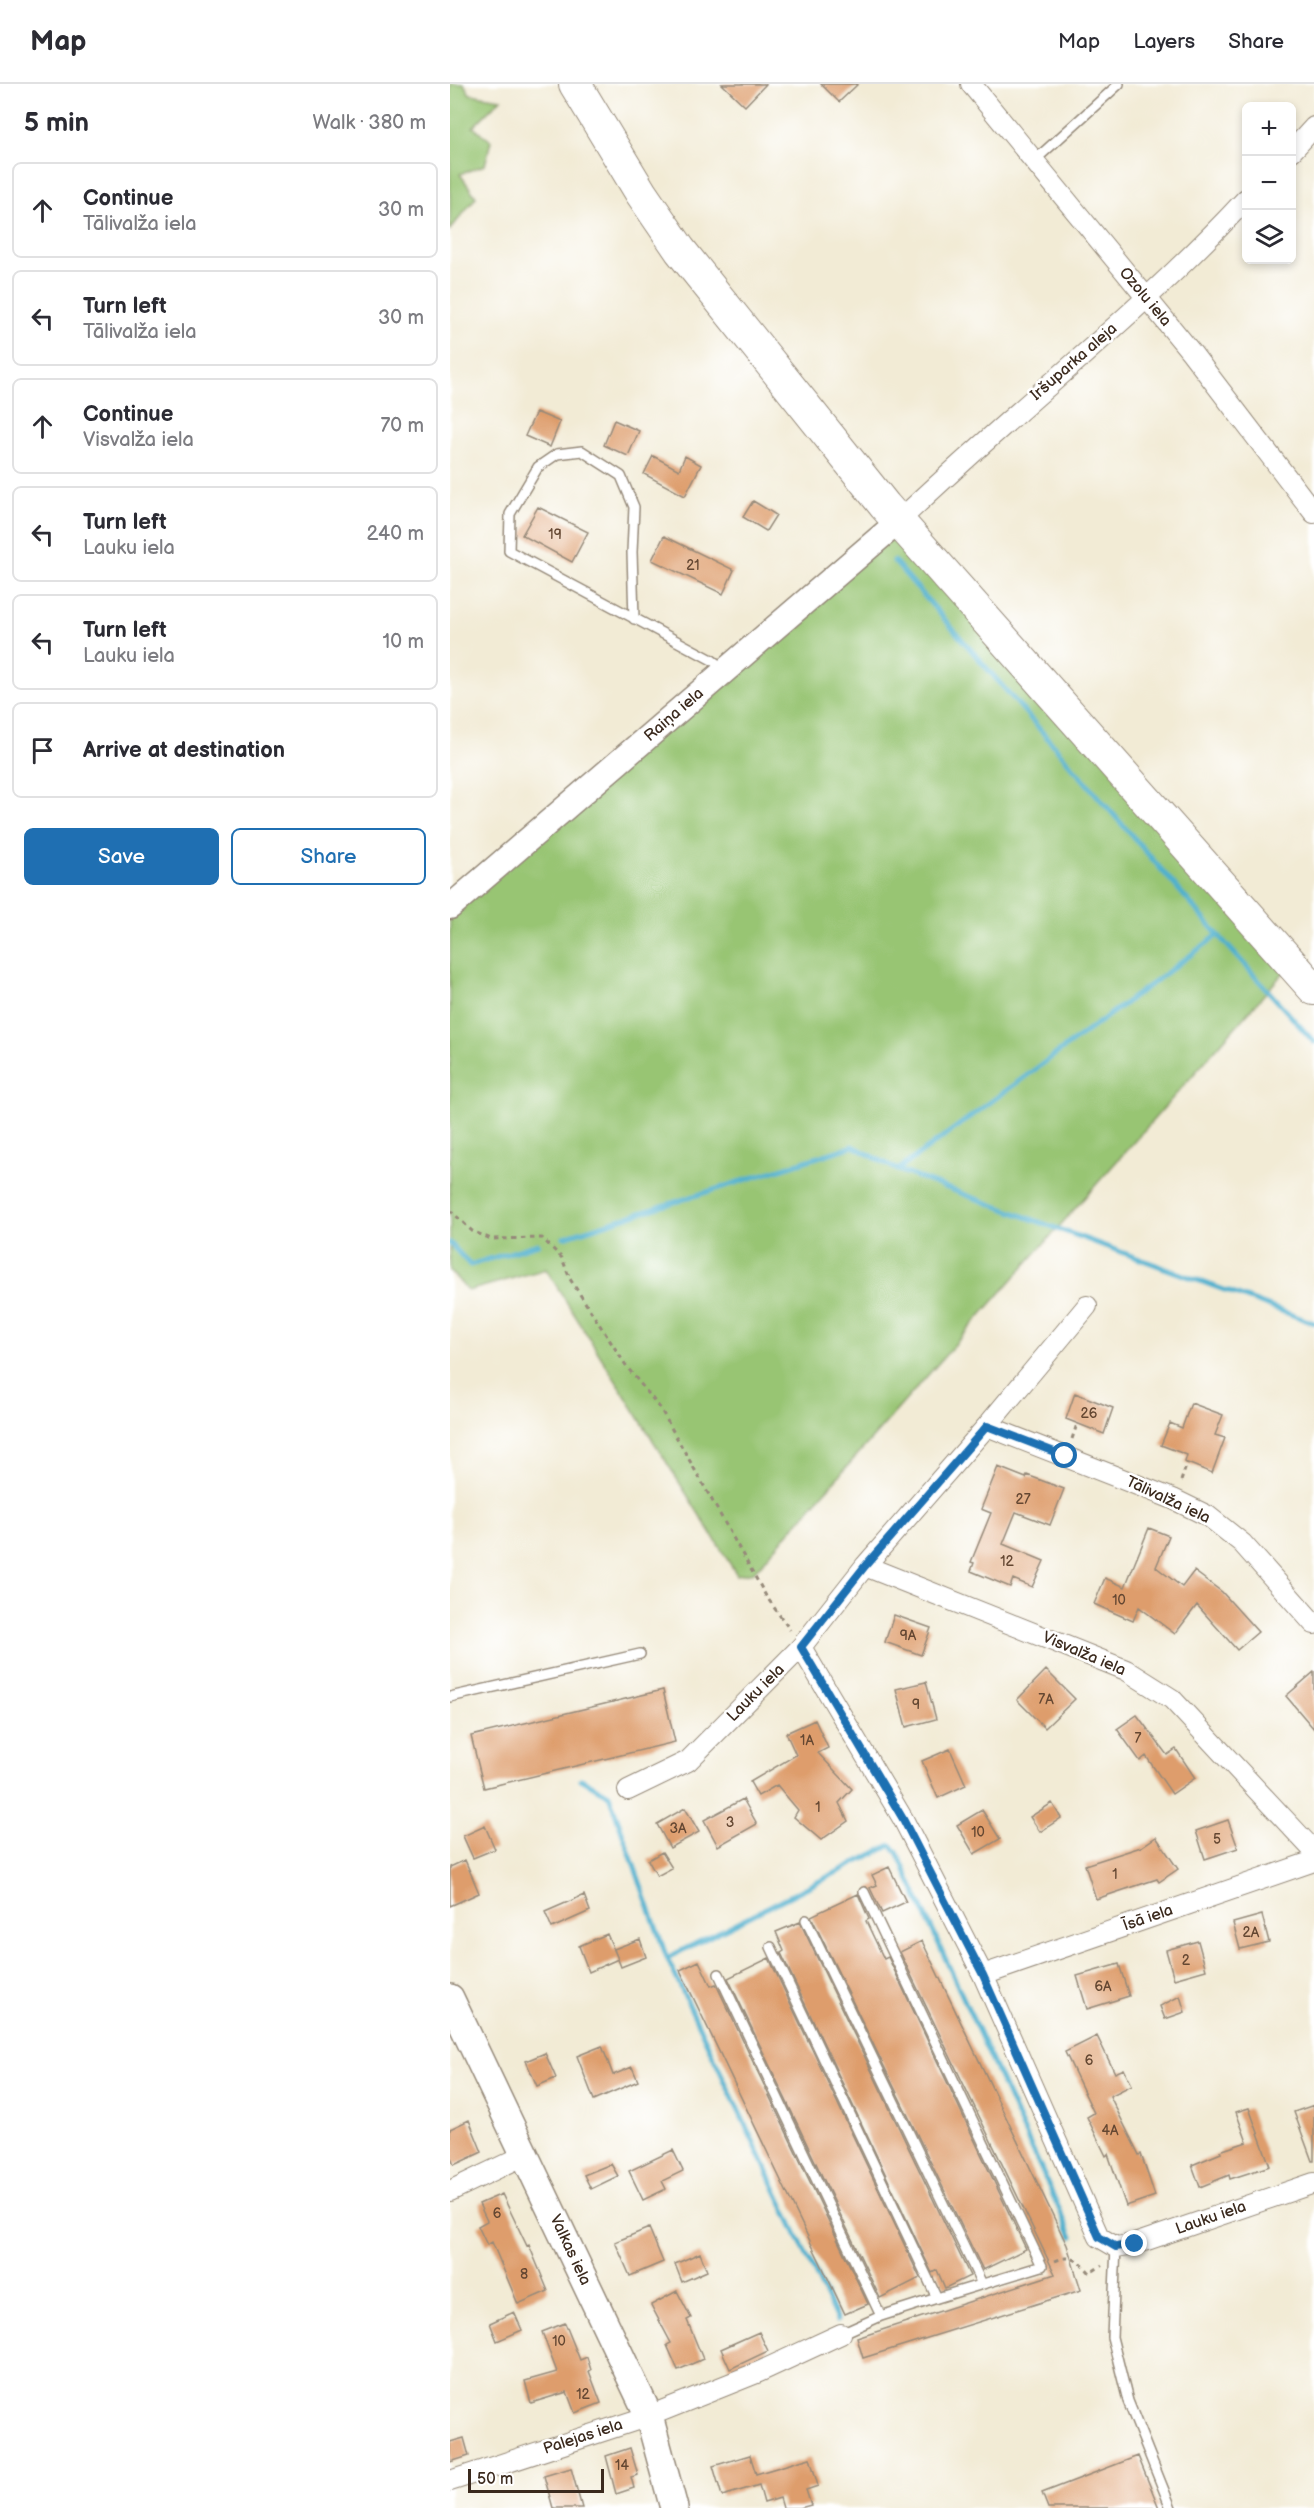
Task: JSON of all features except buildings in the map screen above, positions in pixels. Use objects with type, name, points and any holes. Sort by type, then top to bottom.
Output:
[{"type":"highway","points":[[575,84],[641,193],[680,250],[898,522],[1314,989]]},
{"type":"main road","name":"Valkas iela","points":[[450,1998],[649,2416],[674,2508]]},
{"type":"street","name":"Ozolu iela","points":[[971,84],[1191,352],[1314,513]]},
{"type":"street","points":[[1296,147],[1314,127]]},
{"type":"street","name":"Iršuparka aleja","points":[[898,522],[948,474],[1146,299],[1242,203]]},
{"type":"street","name":"Raiņa iela","points":[[450,907],[898,522]]},
{"type":"street","points":[[801,1647],[865,1566],[987,1426],[1087,1306]]},
{"type":"street","name":"Tālivalža iela","points":[[987,1426],[1173,1499],[1209,1516],[1242,1543],[1314,1624]]},
{"type":"street","name":"Visvalža iela","points":[[865,1566],[1126,1670],[1172,1699],[1314,1851]]},
{"type":"street","name":"Lauku iela","points":[[628,1790],[688,1761],[801,1647],[903,1819],[983,1975],[1099,2237],[1116,2247],[1135,2244],[1314,2182]]},
{"type":"street","name":"Īsā iela","points":[[983,1975],[1314,1861]]},
{"type":"street","points":[[450,2191],[525,2155]]},
{"type":"street","name":"Palejas iela","points":[[450,2481],[649,2416],[759,2372],[841,2334]]},
{"type":"lane","points":[[1034,161],[1119,84]]},
{"type":"lane","points":[[634,619],[632,552],[634,507],[621,476],[582,451],[557,453],[538,466],[510,514],[509,551],[634,619],[712,660],[725,671]]},
{"type":"lane","points":[[450,1697],[640,1654]]},
{"type":"lane","points":[[841,2334],[881,2316],[1042,2266],[864,1892]]},
{"type":"lane","points":[[806,1920],[982,2284]]},
{"type":"lane","points":[[771,1947],[937,2298]]},
{"type":"lane","points":[[719,1974],[881,2316]]},
{"type":"lane","points":[[1116,2247],[1112,2337],[1128,2401],[1171,2508]]},
{"type":"path","points":[[450,1210],[472,1231],[490,1239],[542,1238],[562,1258],[570,1279],[627,1367],[660,1407],[766,1596],[801,1647]]},
{"type":"path","points":[[1182,1483],[1187,1463]]},
{"type":"path","points":[[1042,2266],[1060,2259],[1071,2258],[1079,2261],[1090,2273],[1101,2267],[1116,2247]]},
{"type":"green space","points":[[450,84],[464,84],[470,94],[501,99],[473,127],[491,141],[485,165],[460,174],[476,197],[450,230]]},
{"type":"green space","points":[[898,522],[1291,964],[754,1572],[737,1575],[546,1269],[468,1291],[450,1271],[450,907]]},
{"type":"waterway","points":[[894,561],[1218,935],[1314,1042]]},
{"type":"waterway","points":[[898,1170],[1218,935]]},
{"type":"waterway","points":[[564,1237],[853,1146],[898,1170],[1314,1323]]},
{"type":"waterway","points":[[450,1243],[470,1265],[538,1244]]},
{"type":"waterway","points":[[581,1779],[609,1795],[667,1958],[837,2320]]},
{"type":"waterway","points":[[667,1958],[891,1845],[897,1852],[1072,2237]]},
{"type":"route","points":[[1065,1456],[987,1426],[865,1566],[801,1647],[903,1819],[983,1975],[1099,2237],[1116,2247],[1135,2244]]}]
